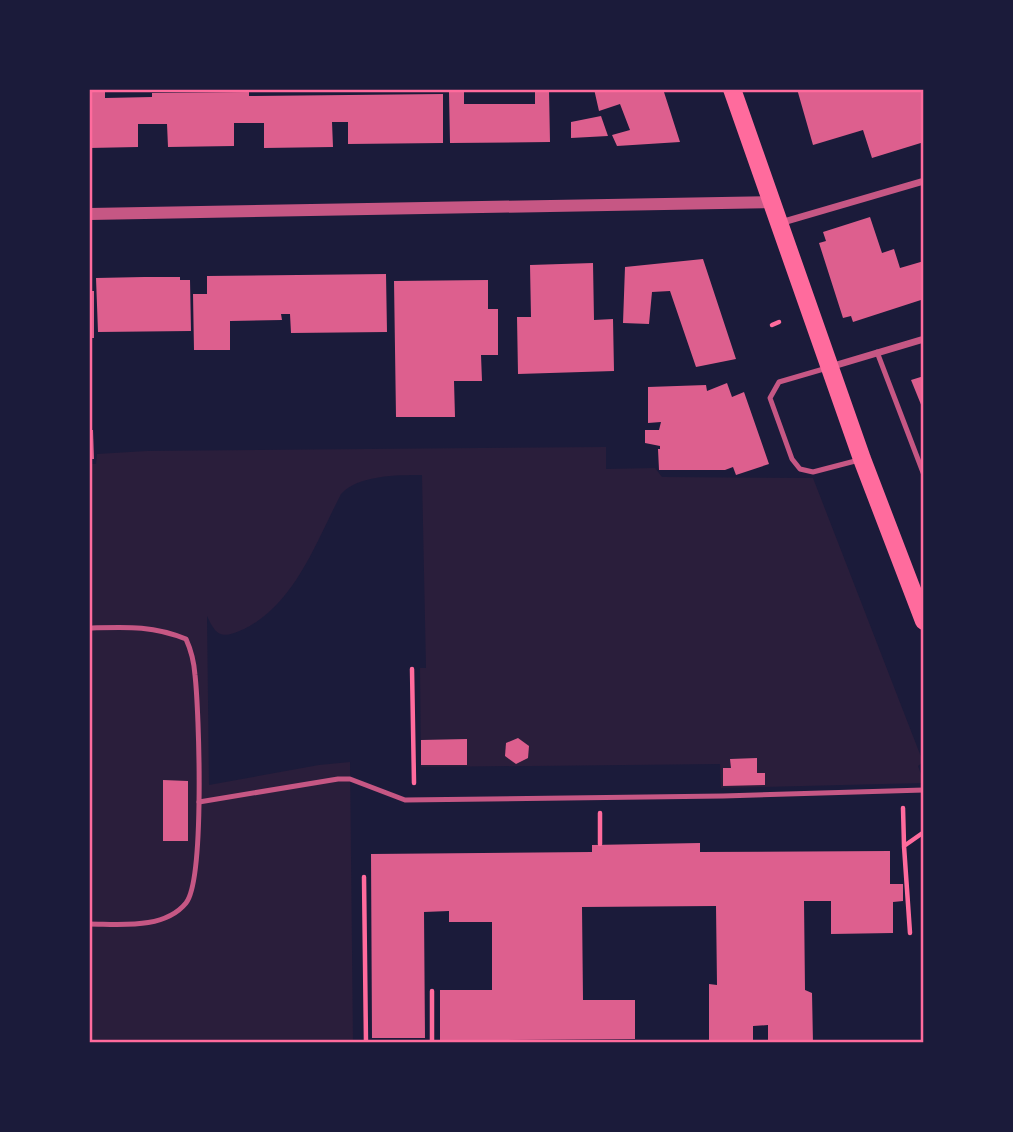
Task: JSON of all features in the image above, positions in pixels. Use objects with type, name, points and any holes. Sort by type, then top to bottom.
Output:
[{"type":"main road","points":[[732,89],[829,368],[923,619]]},
{"type":"street","points":[[780,223],[924,181]]},
{"type":"street","points":[[89,214],[772,202]]},
{"type":"street","points":[[829,368],[924,339]]},
{"type":"lane","points":[[877,352],[924,475]]},
{"type":"lane","points":[[829,368],[779,382],[770,398],[792,459],[800,469],[813,472],[862,459]]},
{"type":"lane","points":[[89,628],[138,626],[165,630],[186,639],[192,652],[195,675],[199,802],[191,895],[184,905],[174,913],[148,922],[89,924]]},
{"type":"lane","points":[[199,802],[327,779],[350,779],[405,800],[924,790]]},
{"type":"path","points":[[772,325],[779,323]]},
{"type":"path","points":[[412,669],[414,767]]},
{"type":"path","points":[[902,791],[910,933]]},
{"type":"path","points":[[600,798],[600,844]]},
{"type":"path","points":[[904,846],[924,832]]},
{"type":"path","points":[[364,877],[366,1043]]},
{"type":"path","points":[[432,991],[432,1043]]},
{"type":"shaded area","points":[[606,447],[606,469],[655,468],[662,477],[813,478],[923,762],[918,766],[924,783],[721,788],[720,764],[421,767],[420,668],[426,668],[422,475],[390,476],[357,483],[341,494],[291,588],[262,618],[244,629],[224,635],[213,628],[207,616],[209,785],[350,762],[353,1043],[89,1043],[89,464],[96,464],[97,454],[147,451]]},
{"type":"building","points":[[89,89],[105,89],[105,98],[152,97],[152,93],[249,92],[249,96],[443,94],[443,143],[348,144],[348,122],[332,122],[333,147],[264,148],[264,123],[234,123],[234,146],[168,147],[167,124],[138,124],[138,147],[89,148]]},
{"type":"building","points":[[594,89],[663,89],[680,142],[617,146],[612,135],[630,130],[620,104],[599,111]]},
{"type":"building","points":[[797,89],[924,89],[924,142],[872,158],[863,130],[813,145]]},
{"type":"building","points":[[549,90],[550,142],[450,143],[449,92],[464,91],[464,104],[535,104],[535,91]]},
{"type":"building","points":[[601,116],[608,136],[571,138],[571,122]]},
{"type":"building","points":[[870,217],[882,253],[894,249],[900,268],[924,261],[924,299],[853,322],[851,316],[843,318],[819,243],[826,241],[823,232]]},
{"type":"building","points":[[703,259],[736,359],[696,367],[670,291],[652,292],[649,324],[623,323],[625,267]]},
{"type":"building","points":[[593,263],[594,320],[613,319],[614,371],[518,374],[517,317],[531,317],[530,265]]},
{"type":"building","points":[[386,274],[387,332],[291,333],[290,314],[281,314],[282,320],[230,321],[230,350],[194,350],[193,294],[207,294],[207,276]]},
{"type":"building","points":[[180,277],[180,280],[190,280],[191,331],[98,332],[96,278]]},
{"type":"building","points":[[488,280],[488,309],[498,309],[498,355],[481,355],[482,381],[454,381],[455,417],[396,417],[394,281]]},
{"type":"building","points":[[89,291],[94,291],[94,338],[89,338]]},
{"type":"building","points":[[924,376],[924,412],[911,380]]},
{"type":"building","points":[[727,383],[732,397],[744,392],[769,464],[736,475],[733,467],[725,470],[659,470],[660,446],[645,443],[645,430],[659,430],[661,422],[648,423],[648,387],[706,385],[707,391]]},
{"type":"building","points":[[89,430],[93,430],[94,459],[89,459]]},
{"type":"building","points":[[518,738],[529,746],[528,758],[516,764],[505,756],[506,743]]},
{"type":"building","points":[[467,739],[467,765],[421,765],[421,740]]},
{"type":"building","points":[[757,758],[757,773],[765,773],[765,785],[723,786],[723,768],[731,768],[730,759]]},
{"type":"building","points":[[163,780],[188,781],[188,841],[163,841]]},
{"type":"building","points":[[700,843],[700,852],[890,851],[890,884],[903,884],[903,901],[893,902],[893,933],[831,934],[831,901],[804,901],[805,990],[812,993],[813,1043],[768,1043],[768,1025],[753,1026],[753,1043],[709,1043],[709,984],[717,985],[716,906],[582,907],[583,1000],[635,1000],[635,1039],[496,1040],[496,1043],[440,1043],[440,990],[492,990],[492,922],[449,922],[449,911],[424,912],[425,1038],[372,1038],[371,854],[592,852],[592,845]]}]
